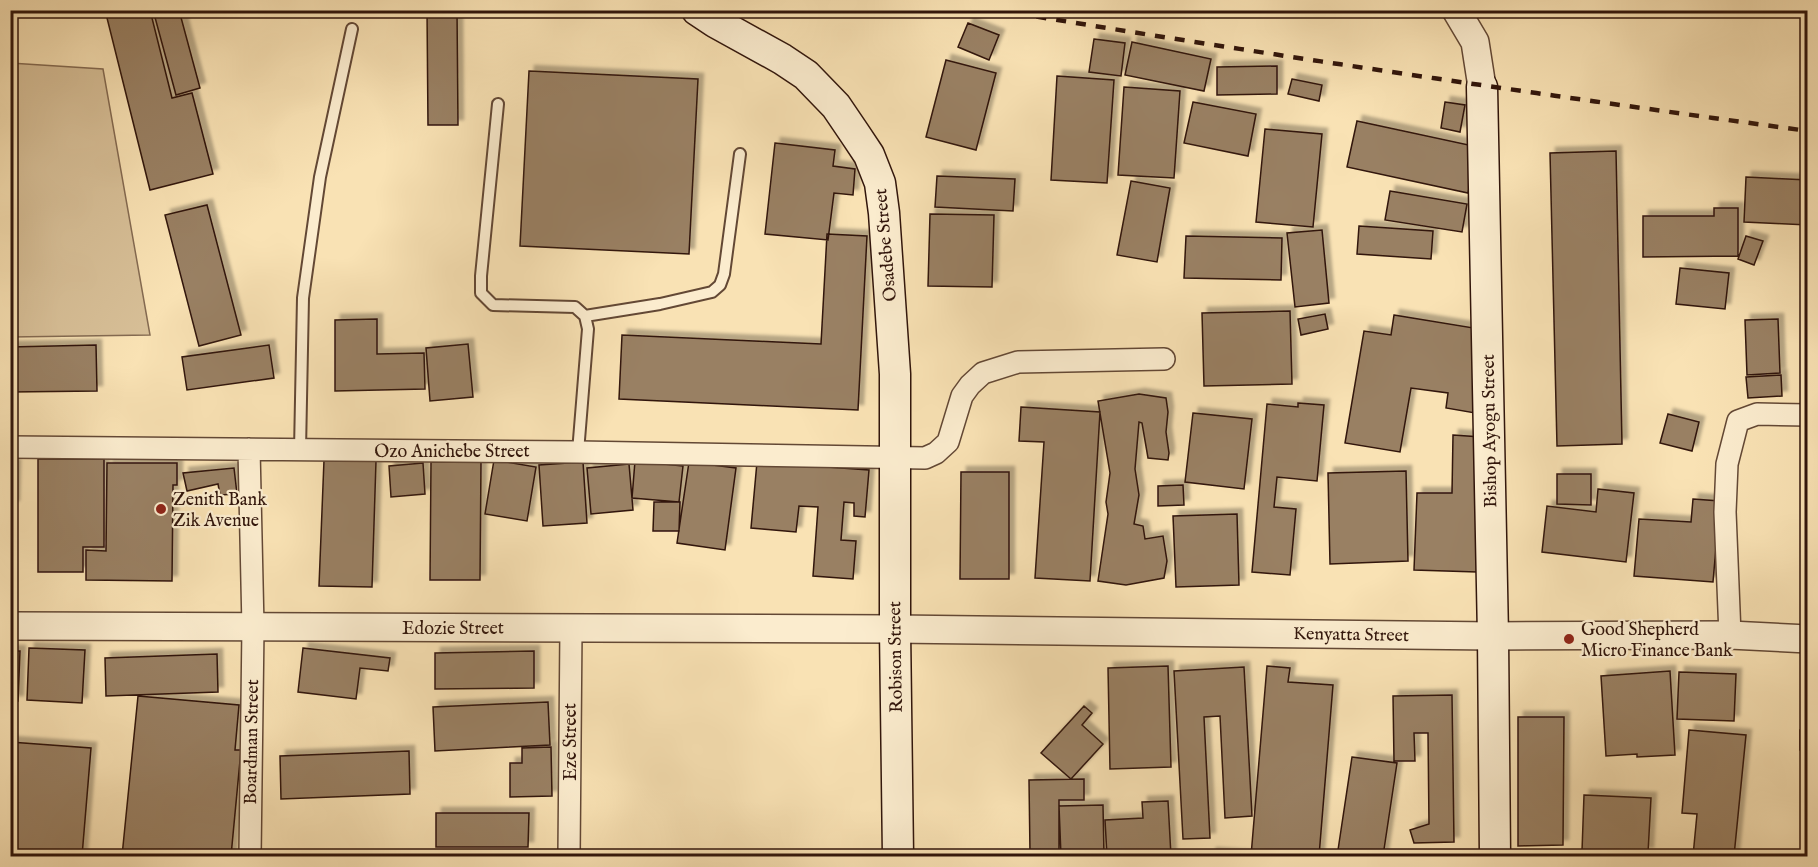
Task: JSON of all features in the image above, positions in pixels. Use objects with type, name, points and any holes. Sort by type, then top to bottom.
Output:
[{"type":"main road","name":"Osadebe Street","points":[[697,10],[806,75],[836,106],[869,155],[880,183],[884,213],[895,374],[894,458]]},
{"type":"main road","name":"Bishop Ayogu Street","points":[[1482,87],[1495,856]]},
{"type":"main road","name":"Robison Street","points":[[894,458],[898,856]]},
{"type":"street","name":"Bishop Ayogu Street","points":[[1456,10],[1475,42],[1482,87]]},
{"type":"street","name":"Ozo Anichebe Street","points":[[10,447],[578,452],[925,458],[936,453],[948,442],[963,396],[983,373],[1018,362],[1164,359]]},
{"type":"street","points":[[1730,635],[1725,512],[1727,464],[1738,421],[1756,414],[1808,414]]},
{"type":"street","name":"Boardman Street","points":[[249,449],[253,627],[250,856]]},
{"type":"street","name":"Edozie Street","points":[[10,626],[895,629]]},
{"type":"street","name":"Eze Street","points":[[569,856],[571,628]]},
{"type":"street","name":"Kenyatta Street","points":[[895,629],[1493,636],[1730,635],[1808,639]]},
{"type":"lane","points":[[300,450],[303,298],[320,177],[352,29]]},
{"type":"lane","points":[[498,104],[481,293],[493,305],[575,308],[585,316],[588,329],[578,452]]},
{"type":"lane","points":[[585,316],[660,304],[712,292],[720,285],[724,274],[740,154]]},
{"type":"shaded area","points":[[10,63],[103,69],[150,335],[11,337]]},
{"type":"building","points":[[105,10],[150,10],[172,98],[192,93],[213,174],[150,190]]},
{"type":"building","points":[[153,10],[179,10],[200,88],[176,95]]},
{"type":"building","points":[[427,10],[457,10],[458,125],[428,125]]},
{"type":"building","points":[[968,23],[999,35],[989,60],[958,47]]},
{"type":"building","points":[[1094,39],[1125,43],[1121,76],[1089,72]]},
{"type":"building","points":[[1132,42],[1211,59],[1204,91],[1125,75]]},
{"type":"building","points":[[946,60],[996,73],[976,150],[926,137]]},
{"type":"building","points":[[1277,66],[1277,94],[1217,95],[1217,67]]},
{"type":"building","points":[[529,71],[698,79],[689,254],[520,246]]},
{"type":"building","points":[[1057,76],[1114,80],[1107,183],[1051,180]]},
{"type":"building","points":[[1292,79],[1322,85],[1319,101],[1288,94]]},
{"type":"building","points":[[1124,87],[1180,91],[1174,178],[1118,175]]},
{"type":"building","points":[[1193,102],[1256,114],[1248,156],[1184,143]]},
{"type":"building","points":[[1445,102],[1465,105],[1460,132],[1441,128]]},
{"type":"building","points":[[1357,121],[1478,147],[1468,193],[1347,167]]},
{"type":"building","points":[[1265,129],[1322,134],[1313,227],[1256,222]]},
{"type":"building","points":[[775,143],[835,150],[833,166],[855,169],[853,195],[834,193],[828,240],[765,234]]},
{"type":"building","points":[[1616,151],[1622,444],[1557,446],[1550,153]]},
{"type":"building","points":[[937,176],[1015,179],[1013,211],[935,207]]},
{"type":"building","points":[[1746,177],[1808,180],[1808,225],[1744,222]]},
{"type":"building","points":[[1131,181],[1170,188],[1157,262],[1117,255]]},
{"type":"building","points":[[1390,191],[1467,204],[1462,232],[1385,220]]},
{"type":"building","points":[[207,205],[241,335],[199,346],[165,215]]},
{"type":"building","points":[[1714,208],[1738,208],[1738,256],[1643,257],[1643,216],[1714,216]]},
{"type":"building","points":[[930,214],[994,215],[992,287],[928,286]]},
{"type":"building","points":[[1359,226],[1433,231],[1431,259],[1357,254]]},
{"type":"building","points":[[1322,230],[1329,303],[1295,307],[1287,233]]},
{"type":"building","points":[[827,234],[867,236],[858,410],[619,399],[622,335],[821,344]]},
{"type":"building","points":[[1186,236],[1282,238],[1281,280],[1184,278]]},
{"type":"building","points":[[1746,236],[1763,241],[1754,265],[1738,259]]},
{"type":"building","points":[[1680,268],[1729,273],[1725,309],[1676,304]]},
{"type":"building","points":[[1290,311],[1292,384],[1204,386],[1202,313]]},
{"type":"building","points":[[1325,314],[1328,329],[1301,335],[1298,319]]},
{"type":"building","points":[[1394,315],[1486,330],[1475,413],[1446,408],[1448,393],[1411,388],[1400,452],[1345,443],[1364,331],[1391,335]]},
{"type":"building","points":[[377,319],[377,354],[424,353],[425,389],[335,391],[335,320]]},
{"type":"building","points":[[1778,319],[1780,373],[1747,375],[1745,320]]},
{"type":"building","points":[[468,344],[473,397],[430,401],[426,348]]},
{"type":"building","points":[[96,345],[97,391],[10,392],[10,347]]},
{"type":"building","points":[[269,345],[274,378],[187,390],[182,357]]},
{"type":"building","points":[[1781,375],[1782,396],[1748,398],[1746,377]]},
{"type":"building","points":[[1139,394],[1166,398],[1168,412],[1166,432],[1168,460],[1148,458],[1142,423],[1139,422],[1135,469],[1139,495],[1134,524],[1143,526],[1145,539],[1163,536],[1167,561],[1164,578],[1126,585],[1098,581],[1108,514],[1106,502],[1110,473],[1098,401]]},
{"type":"building","points":[[1298,403],[1324,405],[1317,481],[1277,477],[1274,507],[1296,509],[1290,575],[1252,572],[1267,404],[1298,407]]},
{"type":"building","points":[[1021,407],[1100,412],[1090,581],[1035,578],[1044,442],[1019,441]]},
{"type":"building","points":[[1193,413],[1252,419],[1244,489],[1185,482]]},
{"type":"building","points":[[1668,414],[1699,422],[1692,451],[1660,443]]},
{"type":"building","points":[[1453,435],[1481,437],[1477,572],[1414,570],[1417,493],[1452,493]]},
{"type":"building","points":[[38,459],[104,459],[104,547],[83,547],[83,572],[38,572]]},
{"type":"building","points":[[324,460],[376,461],[372,587],[319,586]]},
{"type":"building","points":[[494,460],[536,467],[527,521],[485,514]]},
{"type":"building","points":[[635,461],[683,466],[679,502],[632,498]]},
{"type":"building","points":[[431,462],[481,462],[480,580],[430,580]]},
{"type":"building","points":[[583,462],[587,523],[543,526],[539,465]]},
{"type":"building","points":[[689,462],[736,468],[725,550],[677,543]]},
{"type":"building","points":[[757,462],[869,470],[865,517],[854,516],[854,503],[844,502],[841,540],[856,541],[853,579],[813,576],[818,507],[799,506],[796,532],[751,528]]},
{"type":"building","points":[[107,463],[177,463],[177,485],[173,485],[172,581],[86,580],[86,550],[106,551]]},
{"type":"building","points":[[423,463],[425,494],[391,497],[389,466]]},
{"type":"building","points":[[629,464],[633,510],[591,514],[587,468]]},
{"type":"building","points":[[10,465],[15,465],[14,506],[10,506]]},
{"type":"building","points":[[234,468],[237,494],[220,495],[218,484],[187,491],[183,473]]},
{"type":"building","points":[[1406,471],[1408,561],[1330,564],[1328,473]]},
{"type":"building","points":[[961,472],[1009,472],[1009,579],[960,579]]},
{"type":"building","points":[[1557,474],[1591,474],[1591,505],[1557,504]]},
{"type":"building","points":[[1183,485],[1184,505],[1158,506],[1158,486]]},
{"type":"building","points":[[1598,489],[1634,493],[1626,562],[1542,552],[1547,506],[1596,512]]},
{"type":"building","points":[[1693,499],[1720,501],[1713,582],[1634,576],[1639,519],[1691,522]]},
{"type":"building","points":[[654,502],[680,502],[679,531],[653,531]]},
{"type":"building","points":[[1237,514],[1239,585],[1176,587],[1173,516]]},
{"type":"building","points":[[29,648],[85,650],[82,703],[27,700]]},
{"type":"building","points":[[303,648],[390,658],[388,671],[360,668],[356,699],[298,692]]},
{"type":"building","points":[[10,651],[20,651],[18,701],[10,701]]},
{"type":"building","points":[[534,651],[534,688],[435,689],[435,653]]},
{"type":"building","points":[[217,654],[218,692],[106,696],[105,658]]},
{"type":"building","points":[[1168,666],[1171,767],[1110,769],[1108,668]]},
{"type":"building","points":[[1267,666],[1290,668],[1288,682],[1333,685],[1319,856],[1251,856]]},
{"type":"building","points":[[1244,667],[1252,816],[1225,818],[1220,716],[1204,717],[1210,838],[1183,839],[1174,671]]},
{"type":"building","points":[[1670,671],[1675,755],[1606,756],[1601,676]]},
{"type":"building","points":[[1679,672],[1736,674],[1734,721],[1677,719]]},
{"type":"building","points":[[1805,680],[1808,680],[1806,799],[1806,753],[1800,750],[1800,730],[1805,730]]},
{"type":"building","points":[[1452,695],[1454,842],[1414,843],[1410,830],[1429,824],[1428,733],[1414,733],[1415,761],[1394,761],[1393,696]]},
{"type":"building","points":[[138,696],[239,705],[235,750],[241,750],[231,856],[122,856]]},
{"type":"building","points":[[548,702],[550,745],[435,751],[433,707]]},
{"type":"building","points":[[1084,706],[1092,713],[1082,725],[1103,744],[1071,779],[1041,753]]},
{"type":"building","points":[[1518,717],[1564,717],[1563,845],[1518,846]]},
{"type":"building","points":[[1689,730],[1746,735],[1734,856],[1693,856],[1697,814],[1682,813]]},
{"type":"building","points":[[10,742],[91,748],[82,856],[10,856]]},
{"type":"building","points":[[551,747],[552,796],[510,797],[510,763],[522,763],[522,748]]},
{"type":"building","points":[[409,751],[410,794],[281,799],[280,756]]},
{"type":"building","points":[[1352,757],[1397,763],[1383,856],[1338,850]]},
{"type":"building","points":[[1084,779],[1084,800],[1059,800],[1059,853],[1030,853],[1029,780]]},
{"type":"building","points":[[1584,795],[1651,798],[1648,853],[1582,851]]},
{"type":"building","points":[[1168,801],[1171,856],[1107,856],[1105,820],[1143,818],[1142,802]]},
{"type":"building","points":[[1103,805],[1104,856],[1061,856],[1059,806]]},
{"type":"building","points":[[436,813],[529,813],[528,847],[436,847]]},
{"type":"building","points":[[1806,825],[1808,856],[1804,856]]},
{"type":"building","points":[[1211,853],[1251,856],[1210,856]]},
{"type":"railway","points":[[997,10],[1402,74],[1808,131]]},
{"type":"place","name":"Zenith Bank Zik Avenue","points":[[161,509]]},
{"type":"place","name":"Good Shepherd Micro Finance Bank","points":[[1569,639]]}]
